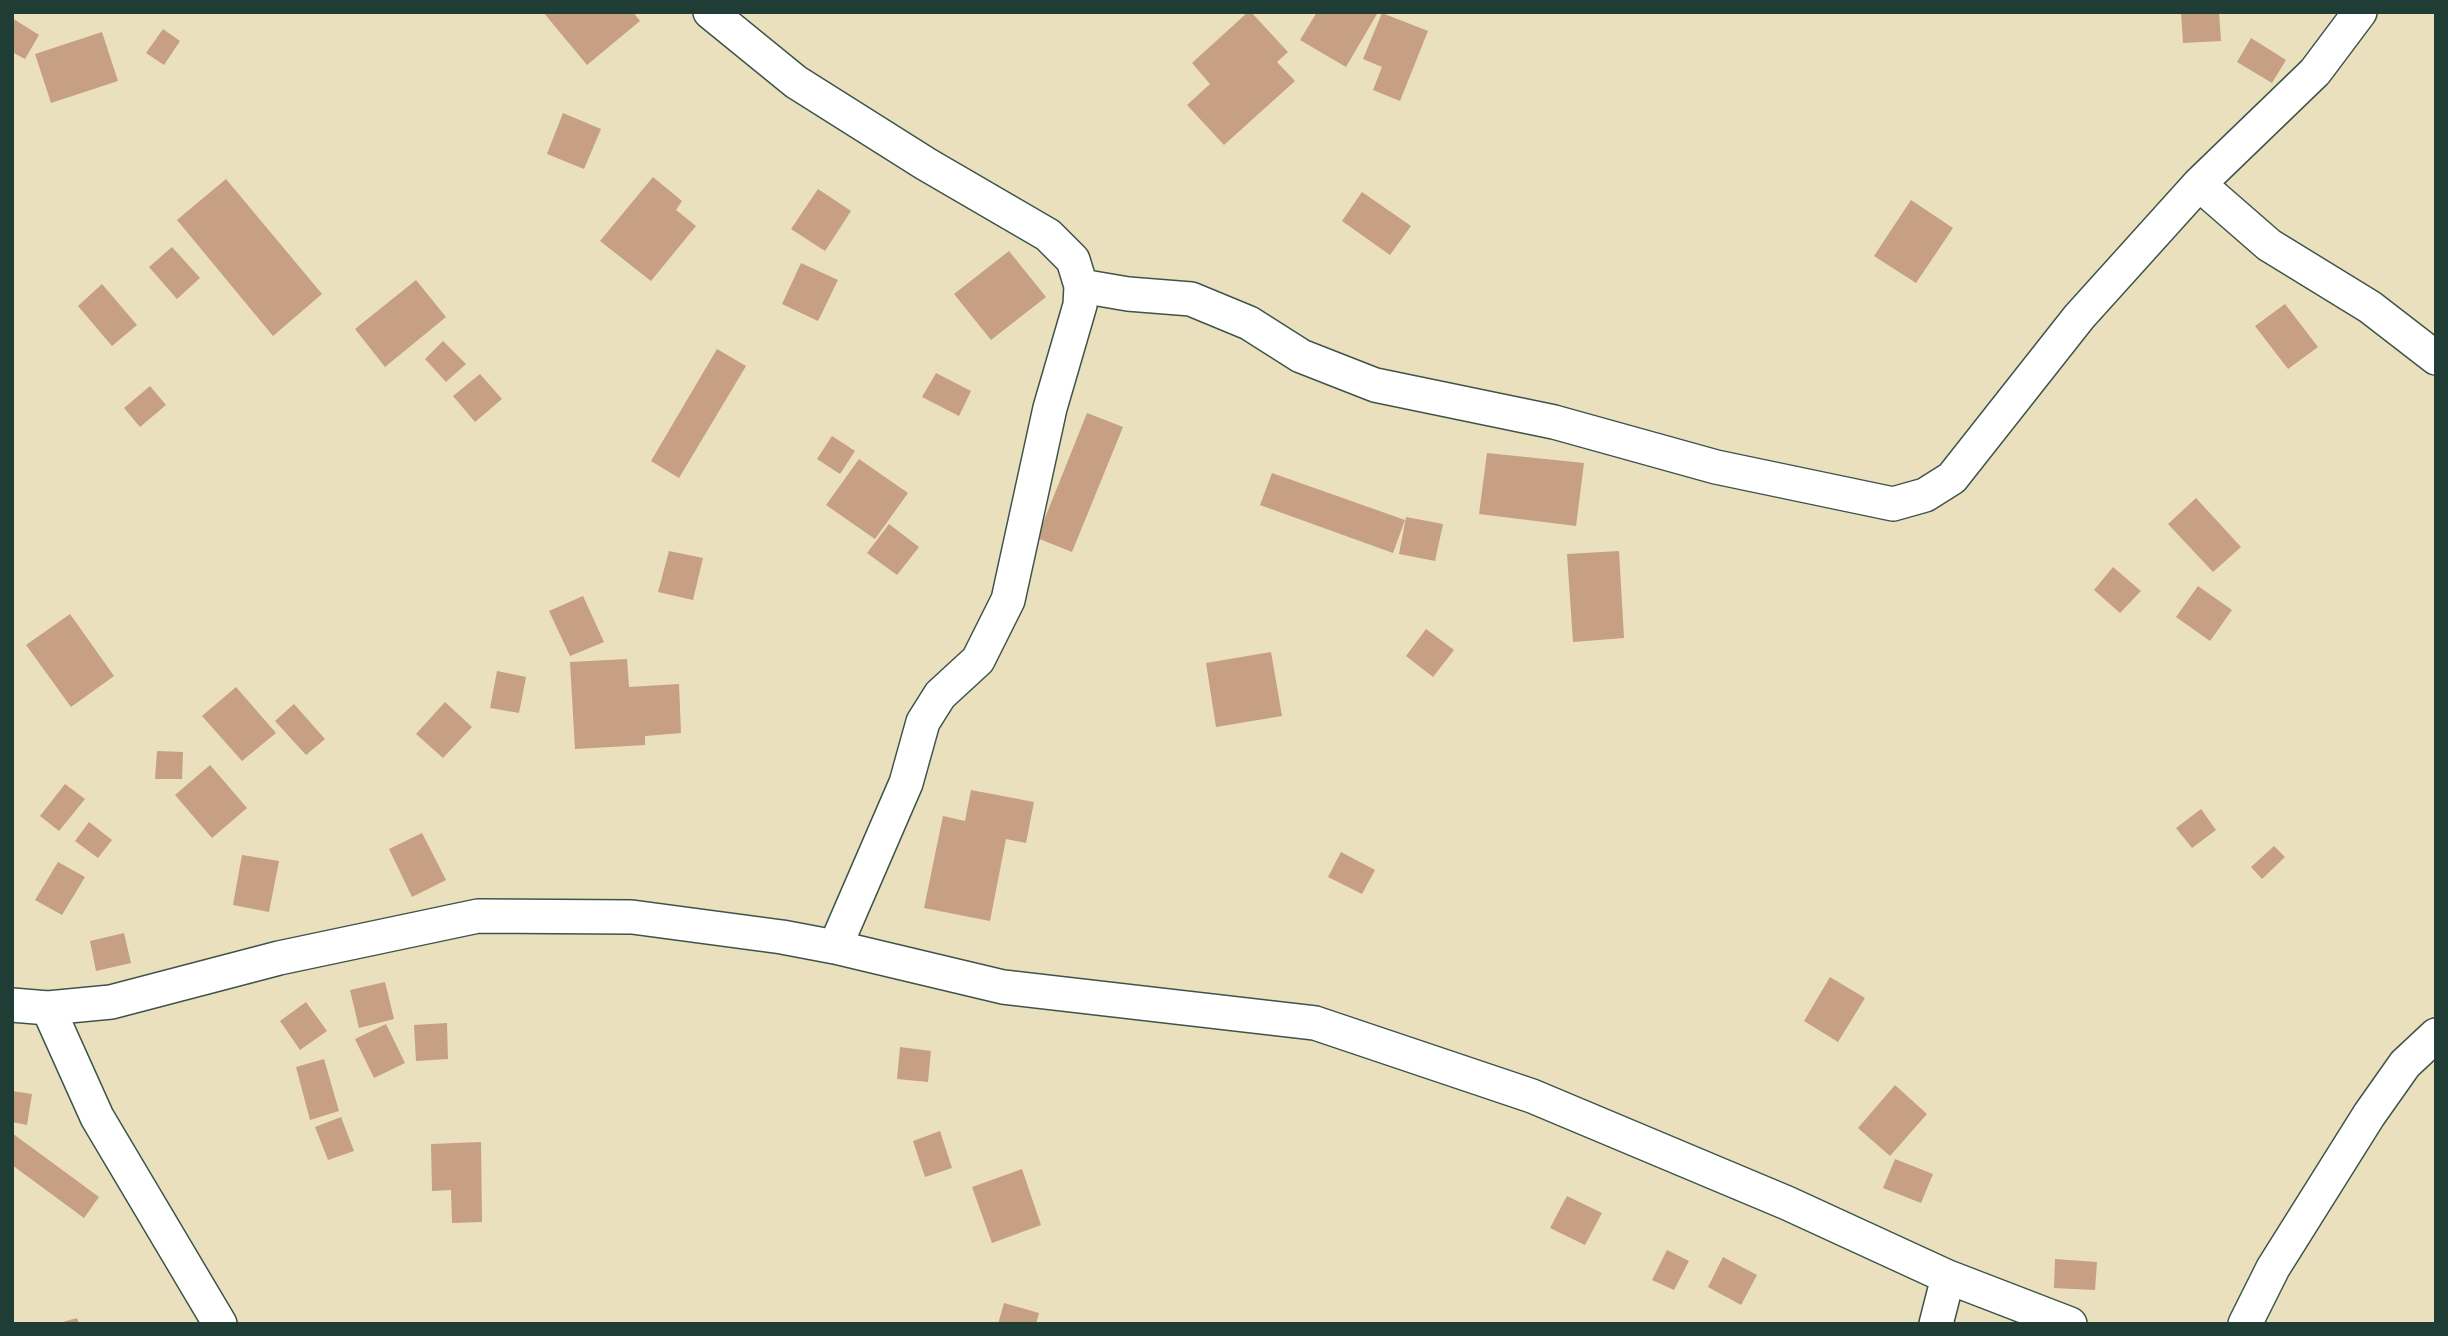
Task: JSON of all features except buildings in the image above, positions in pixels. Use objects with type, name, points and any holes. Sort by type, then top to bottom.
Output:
[{"type":"street","points":[[710,12],[796,82],[926,164],[1048,235],[1073,260],[1082,286],[1080,305],[1050,408],[1008,600],[978,660],[940,695],[923,722],[906,783],[835,947]]},
{"type":"street","points":[[1082,286],[1128,295],[1191,299],[1249,323],[1301,356],[1375,385],[1554,422],[1716,467],[1893,504],[1925,495],[1952,478],[2079,317],[2199,184],[2315,72],[2360,12]]},
{"type":"street","points":[[2199,184],[2269,245],[2370,307],[2436,358]]},
{"type":"street","points":[[24,999],[111,1002],[279,958],[478,916],[632,917],[782,937],[1003,987],[1315,1023],[1532,1096],[1787,1203],[1948,1277],[2070,1324]]},
{"type":"street","points":[[24,999],[220,1324]]},
{"type":"street","points":[[2245,1324],[2273,1268],[2369,1115],[2405,1064],[2436,1035]]},
{"type":"street","points":[[1936,1324],[1948,1277]]}]
